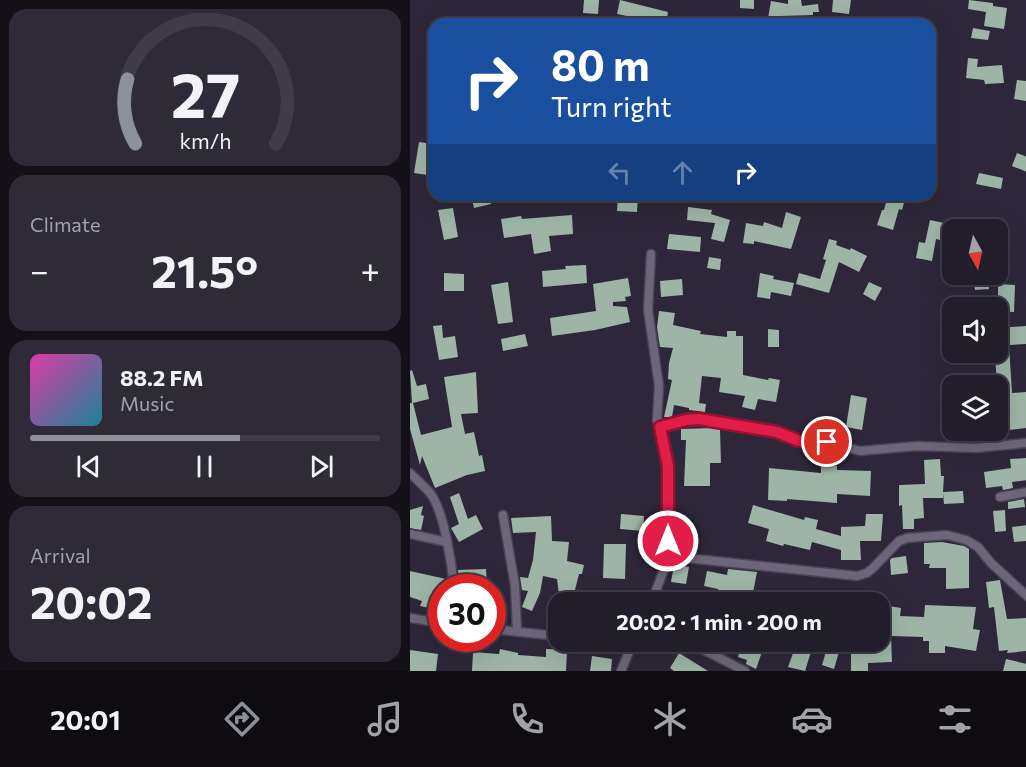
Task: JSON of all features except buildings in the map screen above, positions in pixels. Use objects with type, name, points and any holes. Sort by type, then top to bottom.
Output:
[{"type":"street","points":[[651,254],[648,310],[659,386],[657,420],[668,466],[668,556],[655,592]]},
{"type":"street","points":[[660,427],[686,420],[713,421],[777,432],[799,441],[827,442],[860,451],[917,446],[976,448],[1026,443]]},
{"type":"street","points":[[410,472],[431,494],[448,542],[452,574]]},
{"type":"street","points":[[1000,497],[1026,492]]},
{"type":"street","points":[[503,515],[515,586],[517,631]]},
{"type":"street","points":[[410,534],[448,542]]},
{"type":"street","points":[[668,556],[857,576],[874,568],[899,541],[908,538],[947,535],[966,540],[978,547],[991,563],[1026,596]]},
{"type":"street","points":[[410,618],[428,621]]},
{"type":"street","points":[[506,630],[548,635]]},
{"type":"street","points":[[621,671],[629,652]]},
{"type":"street","points":[[708,652],[745,671]]},
{"type":"route","points":[[668,541],[668,466],[660,427],[699,419],[777,432],[799,441],[827,442]]}]
